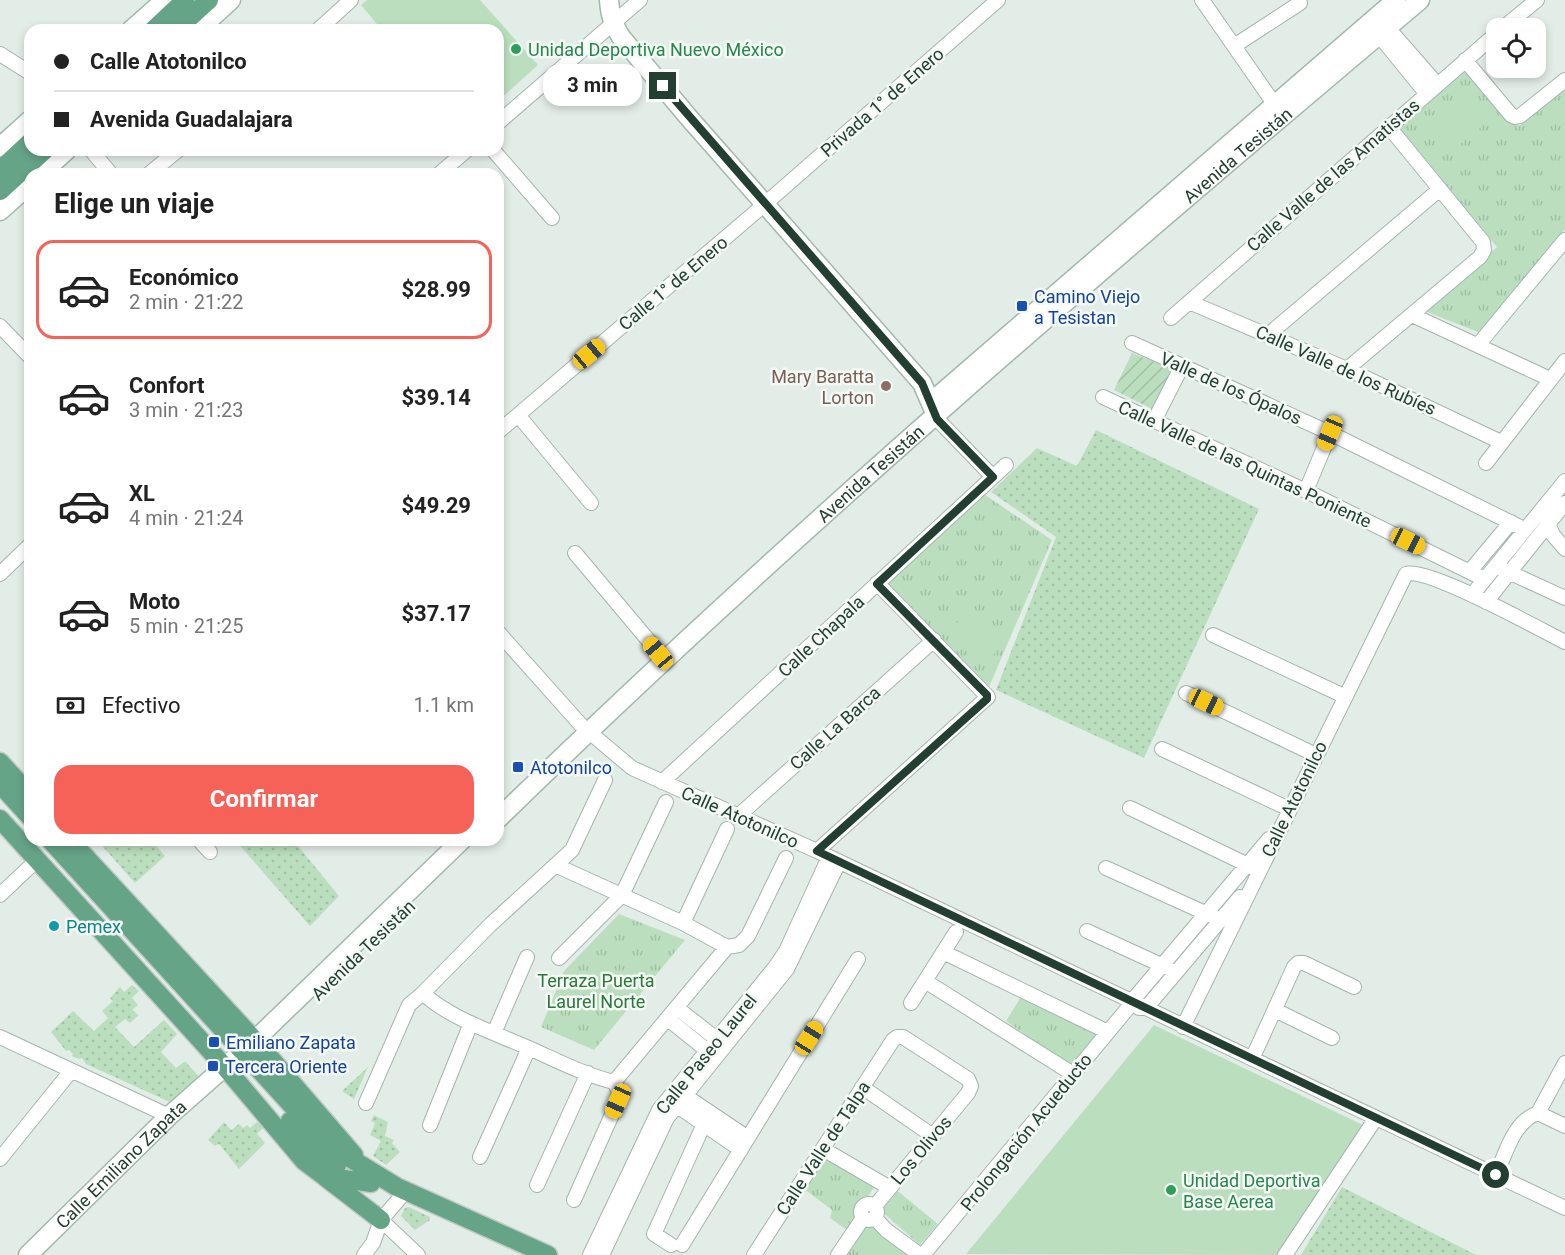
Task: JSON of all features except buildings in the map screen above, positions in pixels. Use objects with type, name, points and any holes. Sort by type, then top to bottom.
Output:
[{"type":"main road","points":[[159,24],[185,0]]},
{"type":"main road","points":[[183,24],[209,0]]},
{"type":"main road","points":[[0,170],[24,148]]},
{"type":"main road","points":[[25,168],[38,156]]},
{"type":"main road","points":[[0,191],[24,169]]},
{"type":"main road","points":[[0,762],[24,788]]},
{"type":"main road","points":[[0,784],[24,810]]},
{"type":"main road","points":[[0,801],[24,827]]},
{"type":"main road","points":[[0,819],[24,846]]},
{"type":"main road","points":[[24,846],[335,1151],[401,1189],[548,1255]]},
{"type":"main road","points":[[42,846],[239,1059]]},
{"type":"main road","points":[[55,846],[239,1059],[313,1149],[331,1162],[371,1183]]},
{"type":"main road","points":[[75,846],[239,1059],[304,1161],[381,1220]]},
{"type":"main road","points":[[324,1176],[401,1189]]},
{"type":"street","points":[[138,24],[165,0]]},
{"type":"street","points":[[205,24],[231,0]]},
{"type":"street","points":[[325,24],[351,0]]},
{"type":"street","points":[[609,0],[609,12],[621,37],[922,383],[937,419],[993,477]]},
{"type":"street","points":[[504,118],[640,0]]},
{"type":"street","name":"Privada 1° de Enero","points":[[765,204],[998,0]]},
{"type":"street","points":[[1203,0],[1275,105]]},
{"type":"street","name":"Avenida Tesistán","points":[[504,801],[933,409],[1378,26],[1396,0]]},
{"type":"street","name":"Avenida Tesistán","points":[[504,813],[658,653],[1275,105],[1378,26],[1420,0]]},
{"type":"street","points":[[1515,18],[1537,0]]},
{"type":"street","points":[[1234,46],[1300,3]]},
{"type":"street","points":[[1378,26],[1432,89]]},
{"type":"street","name":"Calle Valle de las Amatistas","points":[[1171,318],[1486,42]]},
{"type":"street","points":[[0,54],[24,69]]},
{"type":"street","points":[[1465,60],[1515,117],[1520,116],[1565,80]]},
{"type":"street","points":[[0,147],[24,125]]},
{"type":"street","points":[[1347,369],[1480,256],[1484,250],[1483,242],[1389,127]]},
{"type":"street","points":[[48,168],[60,156]]},
{"type":"street","points":[[96,156],[106,168]]},
{"type":"street","points":[[156,168],[171,156]]},
{"type":"street","points":[[446,168],[460,156]]},
{"type":"street","points":[[498,156],[552,218]]},
{"type":"street","points":[[0,211],[24,189]]},
{"type":"street","points":[[1268,334],[1440,189]]},
{"type":"street","name":"Calle 1° de Enero","points":[[504,427],[765,204]]},
{"type":"street","points":[[1478,345],[1565,240]]},
{"type":"street","name":"Calle Valle de los Rubíes","points":[[1189,302],[1347,369],[1501,442]]},
{"type":"street","points":[[1412,315],[1550,379]]},
{"type":"street","points":[[0,326],[24,351]]},
{"type":"street","name":"Valle de los Ópalos","points":[[1132,343],[1330,433],[1524,529]]},
{"type":"street","points":[[1486,463],[1565,361]]},
{"type":"street","points":[[1154,421],[1182,366]]},
{"type":"street","name":"Calle Valle de las Quintas Poniente","points":[[1103,397],[1306,491],[1484,579]]},
{"type":"street","points":[[518,415],[591,502]]},
{"type":"street","points":[[1306,491],[1330,433]]},
{"type":"street","name":"Calle Chapala","points":[[662,782],[1006,465]]},
{"type":"street","points":[[1565,481],[1472,595],[1565,642]]},
{"type":"street","points":[[1486,602],[1565,503]]},
{"type":"street","points":[[1544,506],[1553,535],[1565,549]]},
{"type":"street","points":[[1470,571],[1511,522]]},
{"type":"street","points":[[0,574],[24,551]]},
{"type":"street","points":[[575,553],[658,653]]},
{"type":"street","points":[[1495,566],[1565,598]]},
{"type":"street","name":"Calle Atotonilco","points":[[1183,1027],[1254,870],[1289,809],[1406,574],[1430,578],[1472,595]]},
{"type":"street","points":[[828,857],[988,697],[877,584]]},
{"type":"street","points":[[1213,635],[1344,696]]},
{"type":"street","name":"Calle Atotonilco","points":[[504,639],[584,728],[623,762],[828,857],[1130,1005]]},
{"type":"street","name":"Calle La Barca","points":[[737,816],[934,640]]},
{"type":"street","points":[[1186,693],[1316,754]]},
{"type":"street","points":[[1162,748],[1289,809]]},
{"type":"street","points":[[366,1103],[409,1005],[490,925],[572,850],[605,780]]},
{"type":"street","points":[[559,958],[622,895],[666,802]]},
{"type":"street","points":[[1130,808],[1254,870],[1221,920],[1146,1008]]},
{"type":"street","points":[[683,923],[727,829]]},
{"type":"street","points":[[205,846],[210,852]]},
{"type":"street","name":"Avenida Tesistán","points":[[239,1059],[456,846]]},
{"type":"street","name":"Avenida Tesistán","points":[[239,1059],[470,846]]},
{"type":"street","name":"Calle Paseo Laurel","points":[[590,1255],[654,1119],[676,1097],[721,1042],[787,969],[828,857]]},
{"type":"street","points":[[555,865],[683,923],[727,947],[739,945],[748,936],[786,858]]},
{"type":"street","points":[[0,895],[37,860]]},
{"type":"street","points":[[1106,868],[1221,920]]},
{"type":"street","name":"Prolongación Acueducto","points":[[922,1255],[1206,913],[1254,870]]},
{"type":"street","points":[[1088,931],[1177,972]]},
{"type":"street","points":[[911,1003],[956,932]]},
{"type":"street","points":[[614,1082],[727,947]]},
{"type":"street","points":[[943,952],[1108,1032]]},
{"type":"street","points":[[494,1033],[526,957]]},
{"type":"street","points":[[708,1118],[654,1234],[676,1245],[744,1144],[858,958]]},
{"type":"street","points":[[1252,1059],[1294,967],[1299,963],[1304,963],[1354,987]]},
{"type":"street","points":[[925,981],[1073,1074]]},
{"type":"street","points":[[423,993],[437,1005],[471,1023],[614,1082],[619,1091],[618,1101],[574,1200]]},
{"type":"street","points":[[1130,1005],[1146,1008],[1565,1208]]},
{"type":"street","points":[[677,1008],[721,1042]]},
{"type":"street","points":[[1275,1010],[1332,1038]]},
{"type":"street","points":[[668,1019],[712,1054]]},
{"type":"street","points":[[430,1125],[471,1023]]},
{"type":"street","points":[[0,1037],[169,1116]]},
{"type":"street","name":"Calle Valle de Talpa","points":[[754,1255],[893,1040],[903,1037],[968,1079],[971,1086],[968,1094]]},
{"type":"street","points":[[480,1157],[529,1048]]},
{"type":"street","name":"Calle Emiliano Zapata","points":[[28,1255],[169,1116],[239,1059]]},
{"type":"street","points":[[1496,1175],[1519,1125],[1538,1113],[1565,1063]]},
{"type":"street","points":[[0,1159],[71,1071]]},
{"type":"street","points":[[537,1185],[588,1073]]},
{"type":"street","points":[[862,1087],[933,1136]]},
{"type":"street","name":"Los Olivos","points":[[838,1255],[968,1094]]},
{"type":"street","points":[[676,1097],[744,1144]]},
{"type":"street","name":"Calle Paseo Laurel","points":[[602,1255],[676,1097]]},
{"type":"street","points":[[1538,1113],[1565,1126]]},
{"type":"street","points":[[1286,1255],[1376,1118]]},
{"type":"street","points":[[823,1149],[890,1188]]},
{"type":"street","points":[[364,1255],[373,1243],[381,1220],[401,1189]]},
{"type":"street","points":[[871,1214],[886,1230],[922,1255]]},
{"type":"street","points":[[381,1220],[418,1255]]},
{"type":"green space","points":[[367,0],[480,0],[501,24],[377,24],[361,5]]},
{"type":"green space","points":[[504,27],[538,65],[504,96]]},
{"type":"green space","points":[[1465,65],[1519,126],[1565,88],[1565,229],[1483,334],[1427,312],[1497,247],[1397,128]]},
{"type":"green space","points":[[1473,98],[1491,119],[1452,151],[1434,134]]},
{"type":"green space","points":[[1132,353],[1173,369],[1154,410],[1114,390]]},
{"type":"green space","points":[[1096,430],[1259,509],[1144,758],[996,690],[1056,537],[991,492],[1037,448],[1077,466]]},
{"type":"green space","points":[[985,495],[1052,540],[989,687],[884,585]]},
{"type":"green space","points":[[971,609],[1005,643],[984,664],[950,630]]},
{"type":"green space","points":[[102,846],[156,846],[165,856],[135,883]]},
{"type":"green space","points":[[240,846],[298,846],[339,896],[310,926]]},
{"type":"green space","name":"Terraza Puerta Laurel Norte","points":[[619,914],[685,940],[594,1050],[541,1027],[564,971]]},
{"type":"green space","points":[[132,985],[139,991],[132,998],[138,1005],[132,1010],[139,1015],[130,1023],[125,1019],[115,1027],[134,1047],[164,1020],[177,1034],[161,1052],[176,1068],[186,1062],[199,1077],[172,1103],[86,1064],[82,1058],[72,1056],[73,1054],[69,1050],[66,1051],[51,1032],[73,1011],[94,1031],[108,1018],[102,1011],[113,1001],[110,998],[120,987],[124,992]]},
{"type":"green space","points":[[1021,997],[1097,1034],[1071,1067],[1006,1021]]},
{"type":"green space","name":"Unidad Deportiva Base Aerea","points":[[1154,1025],[1365,1126],[1280,1255],[966,1254]]},
{"type":"green space","points":[[368,1067],[354,1099],[342,1091]]},
{"type":"green space","points":[[374,1115],[388,1122],[385,1136],[394,1140],[392,1143],[400,1152],[386,1165],[373,1156],[381,1141],[370,1135],[375,1123],[371,1121]]},
{"type":"green space","points":[[224,1122],[231,1130],[239,1124],[243,1128],[247,1125],[250,1128],[257,1122],[263,1128],[257,1134],[265,1143],[239,1169],[219,1144],[215,1146],[208,1140]]},
{"type":"green space","points":[[827,1155],[876,1184],[847,1230],[830,1218],[832,1210],[804,1189]]},
{"type":"green space","points":[[1342,1187],[1476,1255],[1301,1255]]},
{"type":"green space","points":[[894,1188],[938,1224],[920,1245],[879,1209]]},
{"type":"green space","points":[[409,1207],[430,1217],[430,1220],[415,1230],[401,1216],[405,1208]]},
{"type":"green space","points":[[868,1224],[910,1255],[846,1255]]},
{"type":"green space","points":[[869,1228],[902,1255],[861,1255],[853,1248]]},
{"type":"place","name":"Unidad Deportiva Nuevo México","points":[[516,49]]},
{"type":"place","name":"Camino Viejo a Tesistan","points":[[1022,306]]},
{"type":"place","name":"Mary Baratta Lorton","points":[[886,386]]},
{"type":"place","name":"Atotonilco","points":[[518,767]]},
{"type":"place","name":"Pemex","points":[[54,926]]},
{"type":"place","name":"Emiliano Zapata","points":[[214,1042]]},
{"type":"place","name":"Tercera Oriente","points":[[213,1066]]},
{"type":"place","name":"Unidad Deportiva Base Aerea","points":[[1171,1190]]},
{"type":"route","points":[[663,86],[922,383],[937,419],[993,477],[877,584],[988,697],[817,851],[1496,1175]]}]
